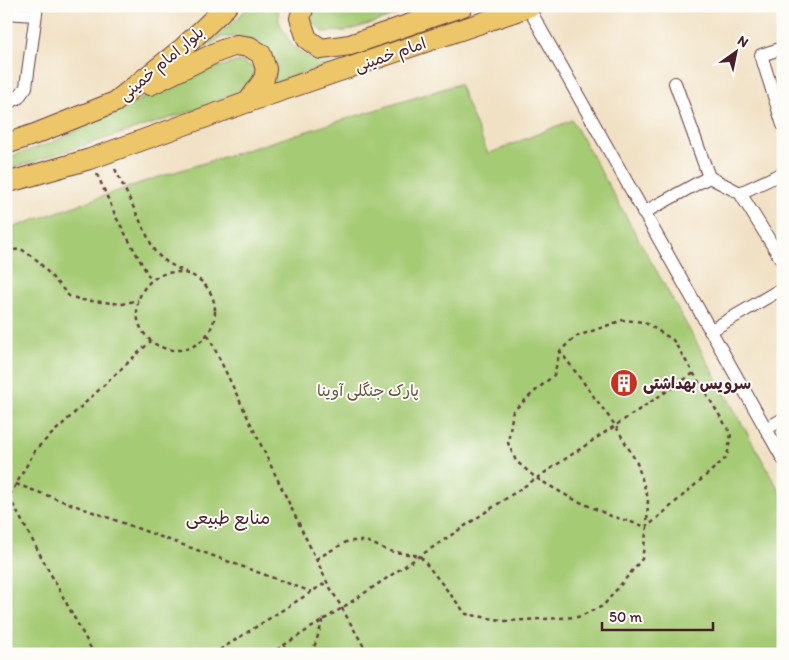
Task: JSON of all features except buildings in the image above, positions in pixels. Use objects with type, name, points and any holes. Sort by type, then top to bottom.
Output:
[{"type":"main road","name":"بلوار امام خمینی","points":[[6,144],[115,102],[184,47],[227,6]]},
{"type":"main road","points":[[304,6],[300,18],[306,39],[321,50],[350,45],[463,6]]},
{"type":"main road","name":"امام خمینی","points":[[248,102],[529,7]]},
{"type":"main road","points":[[6,184],[99,156],[248,102],[264,79],[266,69],[261,54],[250,47],[236,45],[217,52],[115,102]]},
{"type":"street","points":[[529,7],[643,213],[783,458]]},
{"type":"street","points":[[6,13],[36,11],[26,87],[18,98],[6,104]]},
{"type":"street","points":[[783,48],[761,55],[783,125]]},
{"type":"street","points":[[675,83],[709,177],[740,193],[783,262]]},
{"type":"street","points":[[740,193],[783,173]]},
{"type":"street","points":[[643,213],[709,177]]},
{"type":"street","points":[[710,331],[783,288]]},
{"type":"street","points":[[766,429],[783,419]]},
{"type":"path","points":[[99,156],[124,189],[155,252],[162,260],[175,268],[189,274],[202,281],[211,293],[216,307],[214,322],[208,335],[199,344],[175,351],[162,348],[151,342],[143,333],[138,322],[138,300],[143,289],[151,280],[163,274],[176,272],[189,274]]},
{"type":"path","points":[[99,156],[117,219],[151,280]]},
{"type":"path","points":[[6,251],[21,248],[37,260],[70,296],[82,300],[123,304],[138,300]]},
{"type":"path","points":[[623,320],[644,322],[673,340],[731,434],[727,457],[647,527],[611,516],[569,497],[536,478],[516,461],[508,443],[513,412],[554,376],[560,352],[575,337],[623,320]]},
{"type":"path","points":[[208,335],[327,582],[368,654]]},
{"type":"path","points":[[6,502],[36,449],[151,342]]},
{"type":"path","points":[[316,559],[348,542],[366,540],[388,551],[420,556],[466,614],[506,621],[578,617],[603,606],[642,559],[647,527],[648,498],[638,463],[615,425],[560,352]]},
{"type":"path","points":[[270,654],[694,373]]},
{"type":"path","points":[[16,484],[312,592]]},
{"type":"path","points":[[9,497],[94,654]]},
{"type":"path","points":[[213,654],[327,582]]},
{"type":"path","points":[[312,654],[323,620]]},
{"type":"green space","points":[[249,6],[278,6],[279,22],[292,45],[306,57],[323,58],[363,52],[270,84],[276,72],[272,55],[257,41],[238,37],[222,37],[194,54],[235,21]]},
{"type":"green space","points":[[314,6],[421,6],[346,31],[323,32],[311,20]]},
{"type":"green space","points":[[240,61],[254,68],[253,79],[239,91],[202,108],[6,170],[6,158],[51,143],[173,84]]},
{"type":"green space","name":"پارک جنگلی آوینا","points":[[459,84],[488,154],[572,120],[783,497],[783,654],[6,654],[6,230],[146,181]]},
{"type":"place","name":"سرویس بهداشتی","points":[[624,383]]},
{"type":"district","name":"منابع طبیعی","points":[[228,518]]}]
